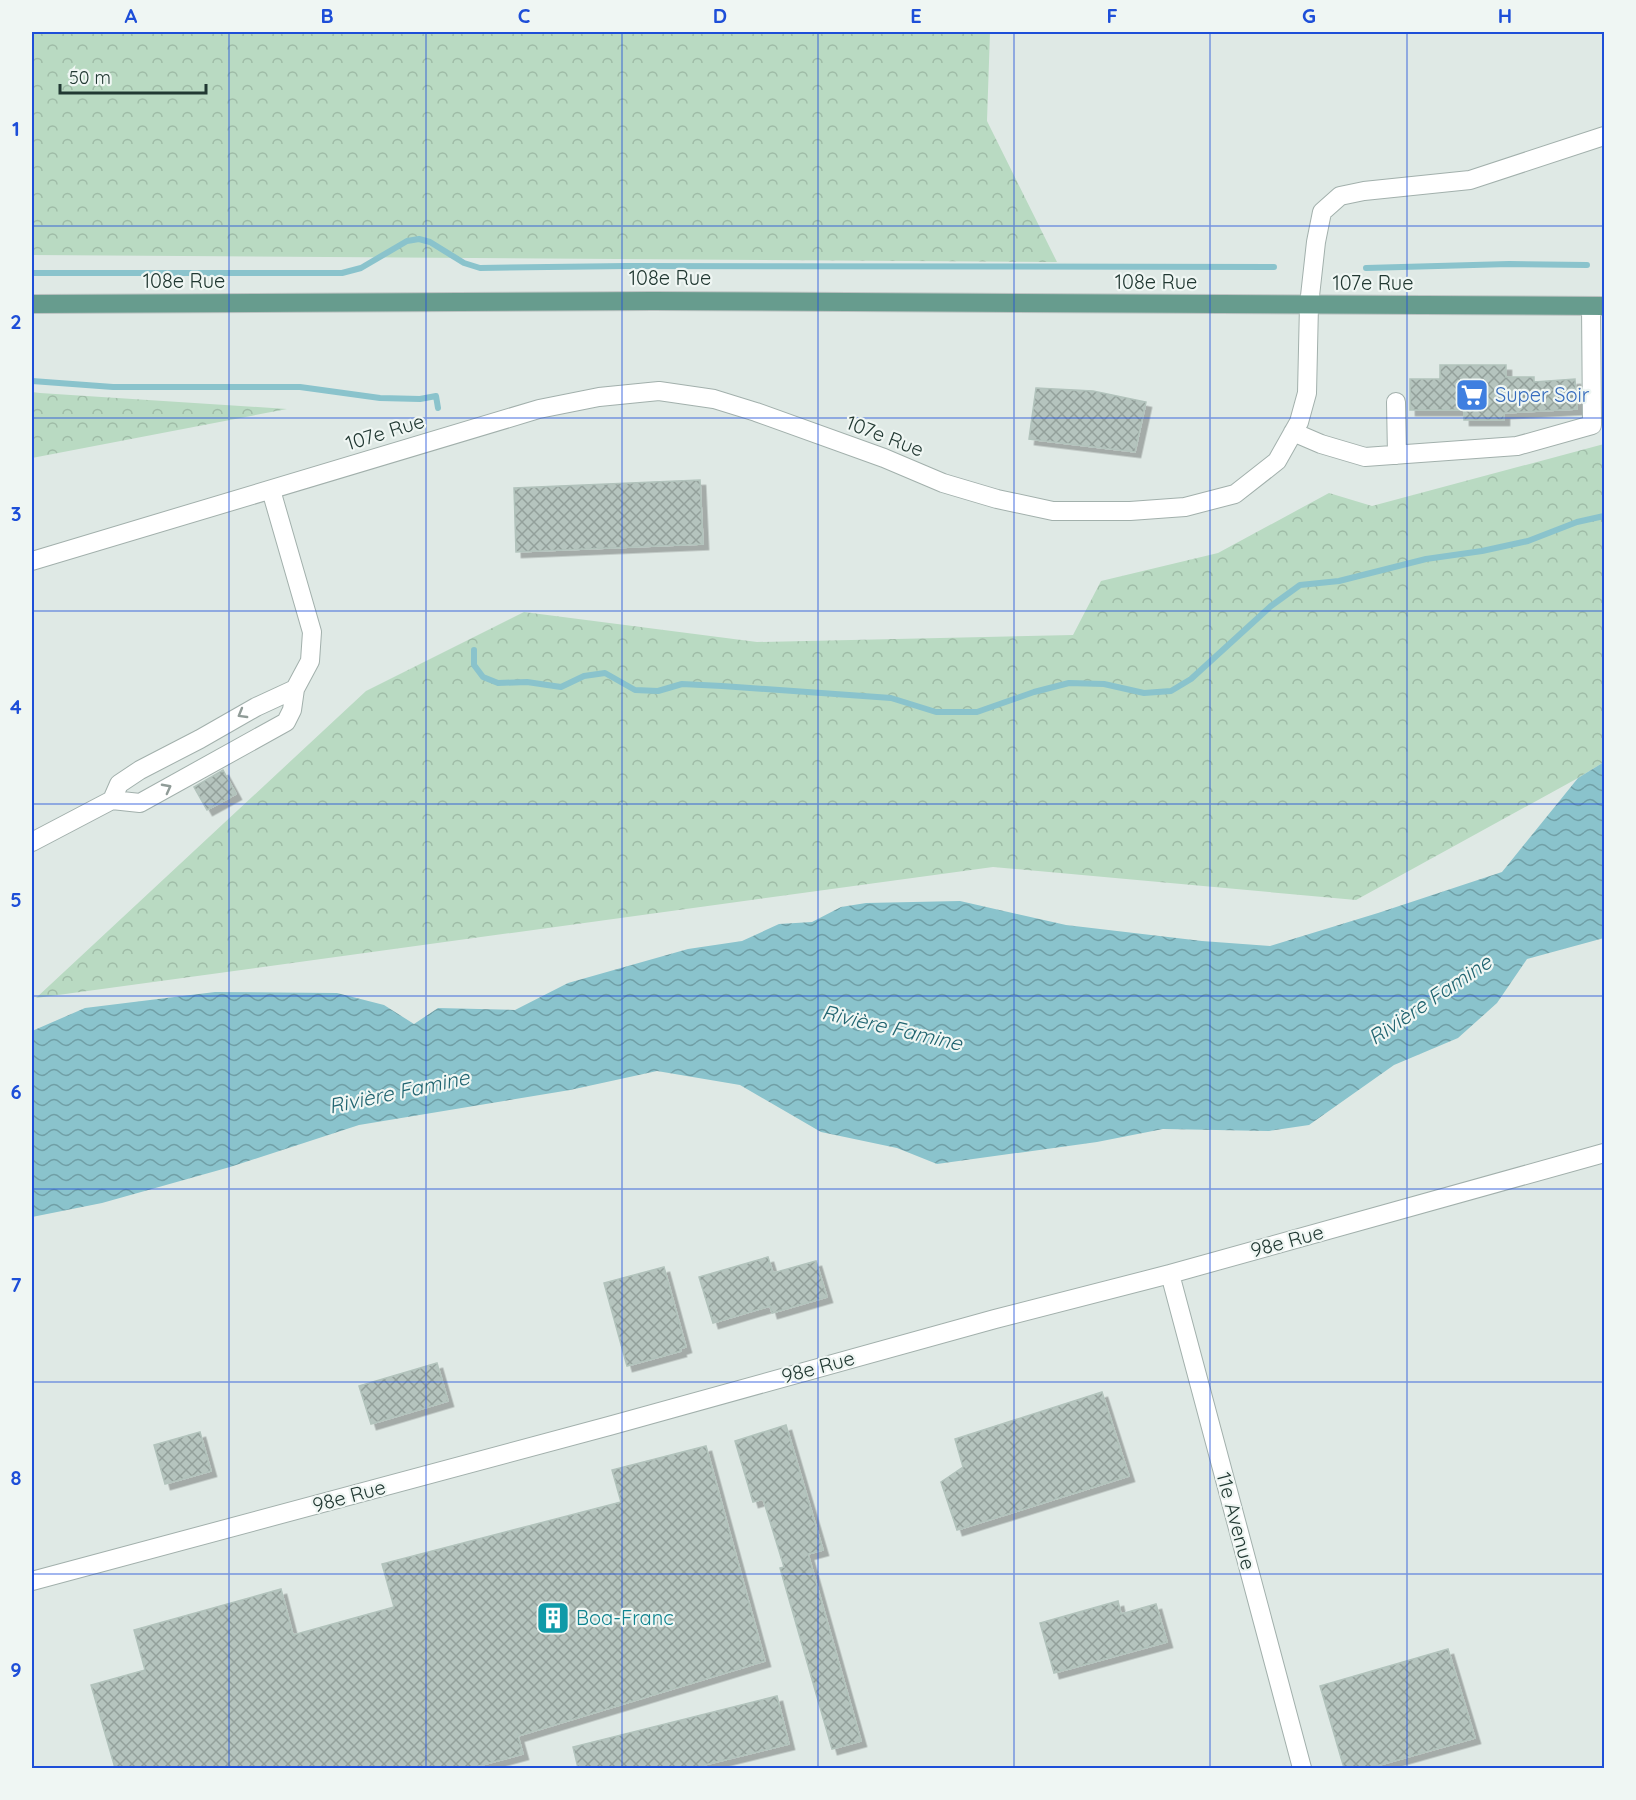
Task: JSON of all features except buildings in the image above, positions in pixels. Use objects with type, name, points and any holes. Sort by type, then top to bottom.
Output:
[{"type":"main road","name":"108e Rue","points":[[32,304],[665,301],[1309,305]]},
{"type":"main road","name":"107e Rue","points":[[1309,305],[1598,306]]},
{"type":"street","points":[[1309,305],[1316,242],[1323,212],[1340,196],[1364,191],[1470,180],[1605,136]]},
{"type":"street","name":"107e Rue","points":[[32,561],[539,409],[599,397],[659,391],[714,399],[884,458],[943,483],[1053,511],[1130,511],[1185,507],[1235,494],[1277,461],[1299,422],[1307,393],[1309,305]]},
{"type":"street","points":[[1293,432],[1321,444],[1365,457],[1517,446],[1592,425],[1598,306]]},
{"type":"street","points":[[1396,402],[1397,454]]},
{"type":"street","points":[[32,842],[112,800],[140,803],[286,722],[292,710],[295,689],[310,661],[312,632],[271,490]]},
{"type":"street","points":[[112,800],[119,784],[140,770],[200,739],[256,706],[295,689]]},
{"type":"street","name":"98e Rue","points":[[32,1581],[598,1429],[951,1331],[1170,1274],[1605,1153]]},
{"type":"street","name":"11e Avenue","points":[[1170,1274],[1302,1768]]},
{"type":"green space","points":[[32,32],[990,32],[987,121],[1057,262],[32,255]]},
{"type":"green space","points":[[32,392],[40,393],[287,409],[32,458]]},
{"type":"green space","points":[[1604,444],[1604,762],[1356,900],[993,867],[36,998],[366,691],[524,612],[757,642],[1073,635],[1101,581],[1218,553],[1329,493],[1372,506]]},
{"type":"water","name":"Rivière Famine","points":[[1604,762],[1604,938],[1527,959],[1497,1003],[1458,1038],[1394,1065],[1309,1125],[1269,1131],[1163,1129],[1097,1142],[937,1164],[897,1148],[821,1132],[740,1085],[657,1071],[570,1090],[359,1125],[230,1167],[102,1203],[32,1217],[32,1031],[85,1008],[215,992],[337,993],[384,1005],[414,1024],[438,1008],[515,1010],[568,983],[688,949],[742,941],[779,924],[812,922],[841,907],[866,903],[960,901],[1066,925],[1202,941],[1270,946],[1502,872],[1578,778]]},
{"type":"waterway","points":[[32,273],[342,273],[361,268],[407,241],[419,239],[430,242],[464,263],[480,268],[627,266],[1274,267]]},
{"type":"waterway","points":[[1366,268],[1509,264],[1587,265]]},
{"type":"waterway","points":[[32,381],[113,387],[300,387],[380,398],[420,399],[436,396],[438,408]]},
{"type":"waterway","points":[[474,650],[474,665],[483,677],[498,683],[527,682],[561,687],[584,676],[605,673],[635,690],[658,691],[682,684],[891,698],[936,712],[977,712],[1034,692],[1069,683],[1104,684],[1144,693],[1171,691],[1191,679],[1271,606],[1300,585],[1339,581],[1426,559],[1482,551],[1528,541],[1577,522],[1604,516]]},
{"type":"place","name":"Super Soir","points":[[1472,395]]},
{"type":"place","name":"Boa-Franc","points":[[553,1618]]}]
